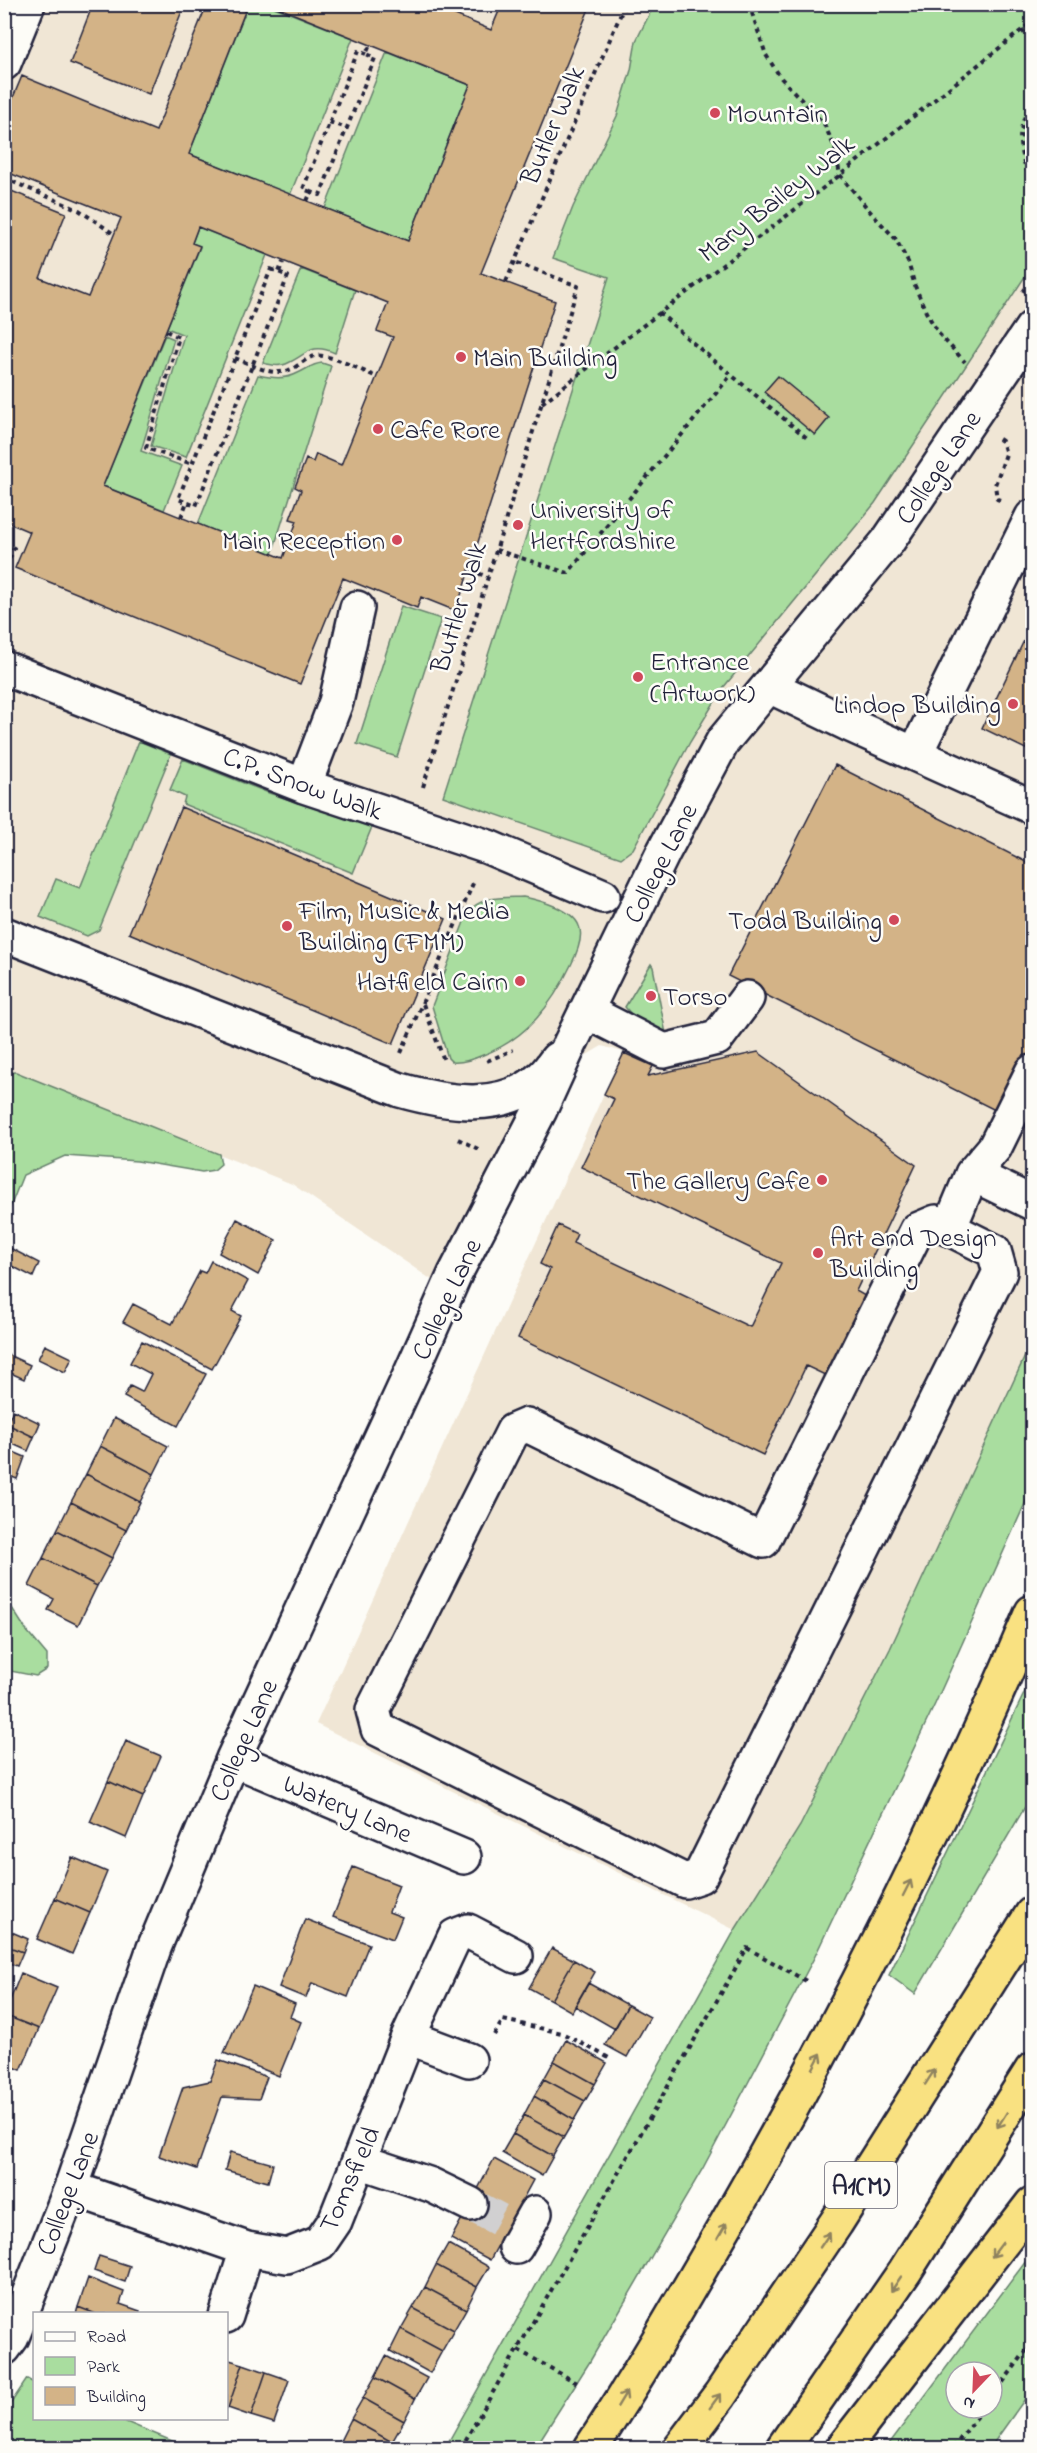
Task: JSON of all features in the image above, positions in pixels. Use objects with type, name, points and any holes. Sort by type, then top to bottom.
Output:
[{"type":"highway","points":[[591,2448],[683,2300],[770,2148],[849,2002],[924,1853],[996,1697],[1032,1612]]},
{"type":"highway","name":"A1(M)","points":[[680,2448],[720,2394],[836,2223],[1032,1914]]},
{"type":"highway","points":[[783,2448],[905,2271],[1032,2070]]},
{"type":"highway","points":[[846,2448],[1032,2204]]},
{"type":"street","points":[[4,63],[28,4]]},
{"type":"street","name":"College Lane","points":[[7,2340],[71,2188],[154,1948],[233,1759],[455,1275],[532,1126],[664,851],[723,741],[888,541],[1032,328]]},
{"type":"street","points":[[915,754],[1019,510]]},
{"type":"street","points":[[304,786],[336,702],[357,608]]},
{"type":"street","name":"C.P. Snow Walk","points":[[4,668],[304,786],[488,847],[603,896]]},
{"type":"street","points":[[769,686],[1032,807]]},
{"type":"street","points":[[4,934],[427,1098],[459,1102],[489,1102],[517,1094],[542,1078],[570,1044]]},
{"type":"street","points":[[586,1011],[664,1051],[717,1038],[747,998]]},
{"type":"street","points":[[949,1229],[972,1174],[995,1147],[1028,1091]]},
{"type":"street","points":[[972,1174],[1032,1203]]},
{"type":"street","points":[[936,1222],[949,1229],[994,1251],[1000,1272],[700,1876],[685,1881],[378,1729],[373,1710],[513,1431],[527,1425],[763,1541],[917,1230],[936,1222]]},
{"type":"street","name":"Watery Lane","points":[[233,1759],[464,1857]]},
{"type":"street","name":"Tomsfield","points":[[71,2188],[247,2249],[287,2256],[320,2243],[335,2221],[408,2037],[455,1936],[468,1931],[516,1956]]},
{"type":"street","points":[[408,2037],[469,2060]]},
{"type":"street","points":[[359,2161],[431,2185],[470,2204]]},
{"type":"street","points":[[227,2312],[247,2249]]},
{"type":"path","name":"Butler Walk","points":[[506,282],[625,4]]},
{"type":"path","points":[[749,4],[757,34],[766,54],[781,78],[824,124],[832,139],[840,174],[895,238],[908,262],[926,312],[947,343],[972,368]]},
{"type":"path","name":"Mary Bailey Walk","points":[[542,404],[840,174],[1032,22]]},
{"type":"path","points":[[1022,30],[1032,45]]},
{"type":"path","points":[[366,54],[370,45]]},
{"type":"path","points":[[358,51],[375,58],[320,195],[303,189],[329,122],[358,51]]},
{"type":"path","points":[[1032,100],[1024,117],[1019,140],[1021,157],[1032,182]]},
{"type":"path","points":[[329,122],[347,128]]},
{"type":"path","points":[[4,178],[79,210],[114,234]]},
{"type":"path","points":[[307,201],[311,192]]},
{"type":"path","points":[[279,272],[283,262]]},
{"type":"path","name":"Buttler Walk","points":[[412,822],[578,286],[515,262]]},
{"type":"path","points":[[271,269],[279,272],[288,276],[196,506],[178,499],[271,269]]},
{"type":"path","points":[[659,312],[807,438]]},
{"type":"path","points":[[166,331],[179,337],[146,448],[192,464]]},
{"type":"path","points":[[235,358],[271,372],[280,372],[289,370],[307,358],[324,356],[376,377]]},
{"type":"path","points":[[496,550],[568,573],[731,375]]},
{"type":"path","points":[[995,437],[1002,441],[1006,454],[995,485],[997,499],[1019,510]]},
{"type":"path","points":[[181,517],[187,502]]},
{"type":"path","points":[[4,544],[14,548],[4,572]]},
{"type":"path","points":[[470,570],[488,577]]},
{"type":"path","points":[[388,1084],[488,847]]},
{"type":"path","points":[[423,1004],[447,1070]]},
{"type":"path","points":[[483,1063],[513,1050],[522,1043]]},
{"type":"path","points":[[461,2448],[747,1948],[808,1982]]},
{"type":"path","points":[[469,2060],[484,2051],[503,2020],[562,2032],[611,2059]]},
{"type":"path","points":[[1004,2381],[1032,2343]]},
{"type":"path","points":[[518,2350],[579,2384]]},
{"type":"path","points":[[953,2448],[975,2420]]},
{"type":"shaded area","name":"University of Hertfordshire","points":[[4,5],[1032,5],[1032,1341],[890,1649],[800,1826],[735,1930],[316,1724],[623,1052],[602,1046],[585,1056],[453,1256],[432,1280],[292,1184],[16,1072],[5,1073]]},
{"type":"green space","points":[[248,5],[269,5],[353,38],[290,195],[189,154]]},
{"type":"green space","points":[[654,5],[1032,5],[1032,266],[875,503],[723,688],[690,742],[633,849],[621,858],[443,796],[609,277],[553,258],[573,207],[617,116],[631,70],[636,41]]},
{"type":"green space","points":[[387,52],[470,85],[408,241],[325,208]]},
{"type":"green space","points":[[198,227],[267,255],[186,457],[151,446],[184,335],[167,328],[200,247],[192,243]]},
{"type":"green space","points":[[301,269],[355,290],[335,353],[314,349],[283,365],[263,363]]},
{"type":"green space","points":[[165,335],[174,339],[141,451],[182,466],[164,510],[103,486]]},
{"type":"green space","points":[[322,363],[331,366],[272,554],[198,524],[258,375],[283,378]]},
{"type":"green space","points":[[401,606],[441,619],[397,757],[357,744]]},
{"type":"green space","points":[[139,741],[171,754],[99,930],[87,936],[40,917],[56,879],[80,888]]},
{"type":"green space","points":[[183,759],[269,793],[372,827],[353,873],[183,804],[185,797],[170,790]]},
{"type":"green space","points":[[523,897],[555,906],[576,920],[581,935],[575,956],[555,994],[525,1030],[512,1040],[483,1055],[452,1062],[448,1058],[432,1006],[467,914],[478,903],[500,898]]},
{"type":"green space","points":[[651,964],[666,1034],[638,1022],[625,1007]]},
{"type":"green space","points":[[16,1072],[219,1154],[221,1164],[214,1170],[202,1172],[137,1161],[65,1156],[23,1175],[5,1220],[5,1073]]},
{"type":"green space","points":[[1032,1341],[1032,1488],[935,1704],[815,1956],[703,2168],[589,2363],[535,2448],[445,2448],[735,1930],[800,1826],[890,1649]]},
{"type":"green space","points":[[5,1597],[26,1630],[47,1655],[47,1669],[36,1676],[5,1670]]},
{"type":"green space","points":[[1032,1677],[1032,1795],[915,1994],[889,1975]]},
{"type":"green space","points":[[1032,2253],[1032,2389],[990,2448],[886,2448],[944,2371],[944,2420],[1004,2420],[1004,2360],[952,2360]]},
{"type":"green space","points":[[27,2379],[33,2382],[33,2420],[121,2420],[189,2448],[5,2448],[5,2412]]},
{"type":"building","points":[[93,4],[165,4],[182,11],[149,94],[70,63]]},
{"type":"building","name":"Main Building","points":[[207,4],[248,4],[189,154],[408,241],[470,85],[269,4],[429,4],[491,30],[502,4],[591,4],[481,273],[555,301],[456,611],[421,597],[417,608],[343,578],[300,684],[15,568],[30,532],[4,521],[4,188],[66,213],[40,278],[88,297],[121,218],[4,171],[4,119],[22,76],[156,131]],"holes":[[[198,227],[388,303],[377,331],[393,337],[341,465],[316,454],[313,462],[306,459],[295,487],[301,490],[290,519],[297,521],[283,558],[103,486],[200,246],[192,243]]]},
{"type":"building","points":[[778,376],[829,418],[815,435],[764,392]]},
{"type":"building","name":"Lindop Building","points":[[1032,624],[1032,752],[982,728]]},
{"type":"building","name":"Todd Building","points":[[835,765],[1032,865],[1032,1066],[1007,1116],[728,976]]},
{"type":"building","name":"Film, Music & Media Building (FMM)","points":[[181,807],[446,919],[393,1044],[129,933]]},
{"type":"building","name":"Art and Design Building","points":[[758,1052],[916,1165],[856,1291],[865,1296],[827,1376],[806,1366],[763,1455],[518,1338],[550,1269],[540,1264],[558,1225],[577,1234],[573,1243],[750,1327],[781,1263],[581,1167],[614,1099],[604,1094],[624,1053],[653,1066],[648,1076]]},
{"type":"building","points":[[237,1219],[276,1240],[258,1275],[219,1253]]},
{"type":"building","points":[[4,1245],[39,1263],[33,1277],[4,1262]]},
{"type":"building","points":[[211,1261],[248,1281],[232,1311],[241,1316],[212,1369],[123,1322],[133,1304],[172,1324],[200,1271],[205,1273]]},
{"type":"building","points":[[142,1341],[206,1374],[178,1426],[124,1397],[130,1386],[142,1392],[151,1374],[130,1363]]},
{"type":"building","points":[[45,1345],[72,1358],[65,1372],[38,1359]]},
{"type":"building","points":[[4,1353],[30,1365],[24,1379],[4,1370]]},
{"type":"building","points":[[13,1410],[40,1423],[34,1437],[7,1424]]},
{"type":"building","points":[[114,1418],[168,1446],[154,1474],[100,1446]]},
{"type":"building","points":[[7,1424],[34,1437],[28,1451],[4,1440]]},
{"type":"building","points":[[100,1446],[154,1474],[140,1502],[86,1474]]},
{"type":"building","points":[[4,1448],[25,1457],[17,1479],[4,1474]]},
{"type":"building","points":[[86,1474],[140,1502],[126,1530],[71,1502]]},
{"type":"building","points":[[71,1502],[126,1530],[112,1558],[57,1530]]},
{"type":"building","points":[[57,1530],[112,1558],[97,1586],[43,1558]]},
{"type":"building","points":[[43,1558],[97,1586],[78,1625],[48,1610],[54,1599],[29,1586]]},
{"type":"building","points":[[126,1741],[161,1756],[143,1797],[108,1781]]},
{"type":"building","points":[[108,1781],[143,1797],[126,1838],[90,1822]]},
{"type":"building","points":[[72,1857],[107,1872],[90,1913],[55,1898]]},
{"type":"building","points":[[353,1867],[399,1885],[389,1912],[402,1917],[393,1939],[333,1917]]},
{"type":"building","points":[[55,1898],[90,1913],[72,1954],[37,1939]]},
{"type":"building","points":[[305,1919],[369,1944],[348,1997],[312,1983],[306,1998],[279,1987]]},
{"type":"building","points":[[7,1930],[28,1939],[23,1952],[4,1945]]},
{"type":"building","points":[[4,1945],[23,1952],[17,1966],[4,1961]]},
{"type":"building","points":[[552,1948],[574,1960],[551,2000],[529,1988]]},
{"type":"building","points":[[574,1960],[595,1972],[572,2012],[551,2000]]},
{"type":"building","points":[[21,1973],[57,1988],[39,2029],[4,2015]]},
{"type":"building","points":[[588,1983],[628,2005],[615,2029],[575,2006]]},
{"type":"building","points":[[253,1986],[295,2004],[290,2017],[301,2022],[279,2076],[224,2053]]},
{"type":"building","points":[[628,2005],[650,2017],[627,2057],[605,2045]]},
{"type":"building","points":[[4,2015],[39,2029],[21,2070],[4,2063]]},
{"type":"building","points":[[566,2040],[607,2063],[595,2084],[554,2061]]},
{"type":"building","points":[[218,2060],[267,2077],[259,2099],[222,2097],[197,2169],[159,2156],[183,2087],[210,2081]]},
{"type":"building","points":[[554,2061],[595,2084],[585,2101],[544,2079]]},
{"type":"building","points":[[544,2079],[585,2101],[574,2120],[534,2096]]},
{"type":"building","points":[[534,2096],[574,2120],[564,2137],[524,2115]]},
{"type":"building","points":[[524,2115],[564,2137],[553,2156],[513,2134]]},
{"type":"building","points":[[513,2134],[553,2156],[542,2176],[502,2153]]},
{"type":"building","points":[[230,2152],[273,2164],[268,2182],[225,2170]]},
{"type":"building","points":[[494,2159],[533,2180],[490,2260],[451,2239]]},
{"type":"building","points":[[448,2244],[489,2267],[477,2287],[436,2265]]},
{"type":"building","points":[[99,2256],[130,2266],[125,2282],[94,2271]]},
{"type":"building","points":[[436,2265],[477,2287],[466,2309],[425,2287]]},
{"type":"building","points":[[88,2278],[124,2292],[120,2304],[140,2311],[91,2312],[78,2307]]},
{"type":"building","points":[[425,2287],[466,2309],[454,2330],[413,2308]]},
{"type":"building","points":[[78,2307],[91,2312],[77,2312]]},
{"type":"building","points":[[413,2308],[454,2330],[442,2351],[401,2329]]},
{"type":"building","points":[[401,2329],[442,2351],[430,2373],[390,2351]]},
{"type":"building","points":[[386,2356],[427,2378],[415,2399],[375,2377]]},
{"type":"building","points":[[228,2360],[243,2364],[228,2408]]},
{"type":"building","points":[[243,2364],[266,2372],[251,2416],[228,2408]]},
{"type":"building","points":[[266,2372],[289,2380],[274,2423],[251,2416]]},
{"type":"building","points":[[375,2377],[415,2399],[404,2421],[363,2398]]},
{"type":"building","points":[[363,2398],[404,2421],[392,2442],[351,2419]]},
{"type":"building","points":[[351,2419],[392,2442],[388,2448],[354,2448],[340,2441]]},
{"type":"building","points":[[340,2441],[354,2448],[336,2448]]},
{"type":"tunnel","points":[[470,2204],[509,2225]]},
{"type":"place","name":"Mountain","points":[[715,113]]},
{"type":"place","name":"Main Building","points":[[461,357]]},
{"type":"place","name":"Cafe Rore","points":[[378,429]]},
{"type":"place","name":"University of Hertfordshire","points":[[518,525]]},
{"type":"place","name":"Main Reception","points":[[397,540]]},
{"type":"place","name":"Entrance (Artwork)","points":[[638,677]]},
{"type":"place","name":"Lindop Building","points":[[1013,704]]},
{"type":"place","name":"Todd Building","points":[[894,920]]},
{"type":"place","name":"Film, Music & Media Building (FMM)","points":[[287,926]]},
{"type":"place","name":"Hatfield Cairn","points":[[520,981]]},
{"type":"place","name":"Torso","points":[[651,996]]},
{"type":"place","name":"The Gallery Cafe","points":[[822,1180]]},
{"type":"place","name":"Art and Design Building","points":[[818,1253]]}]
